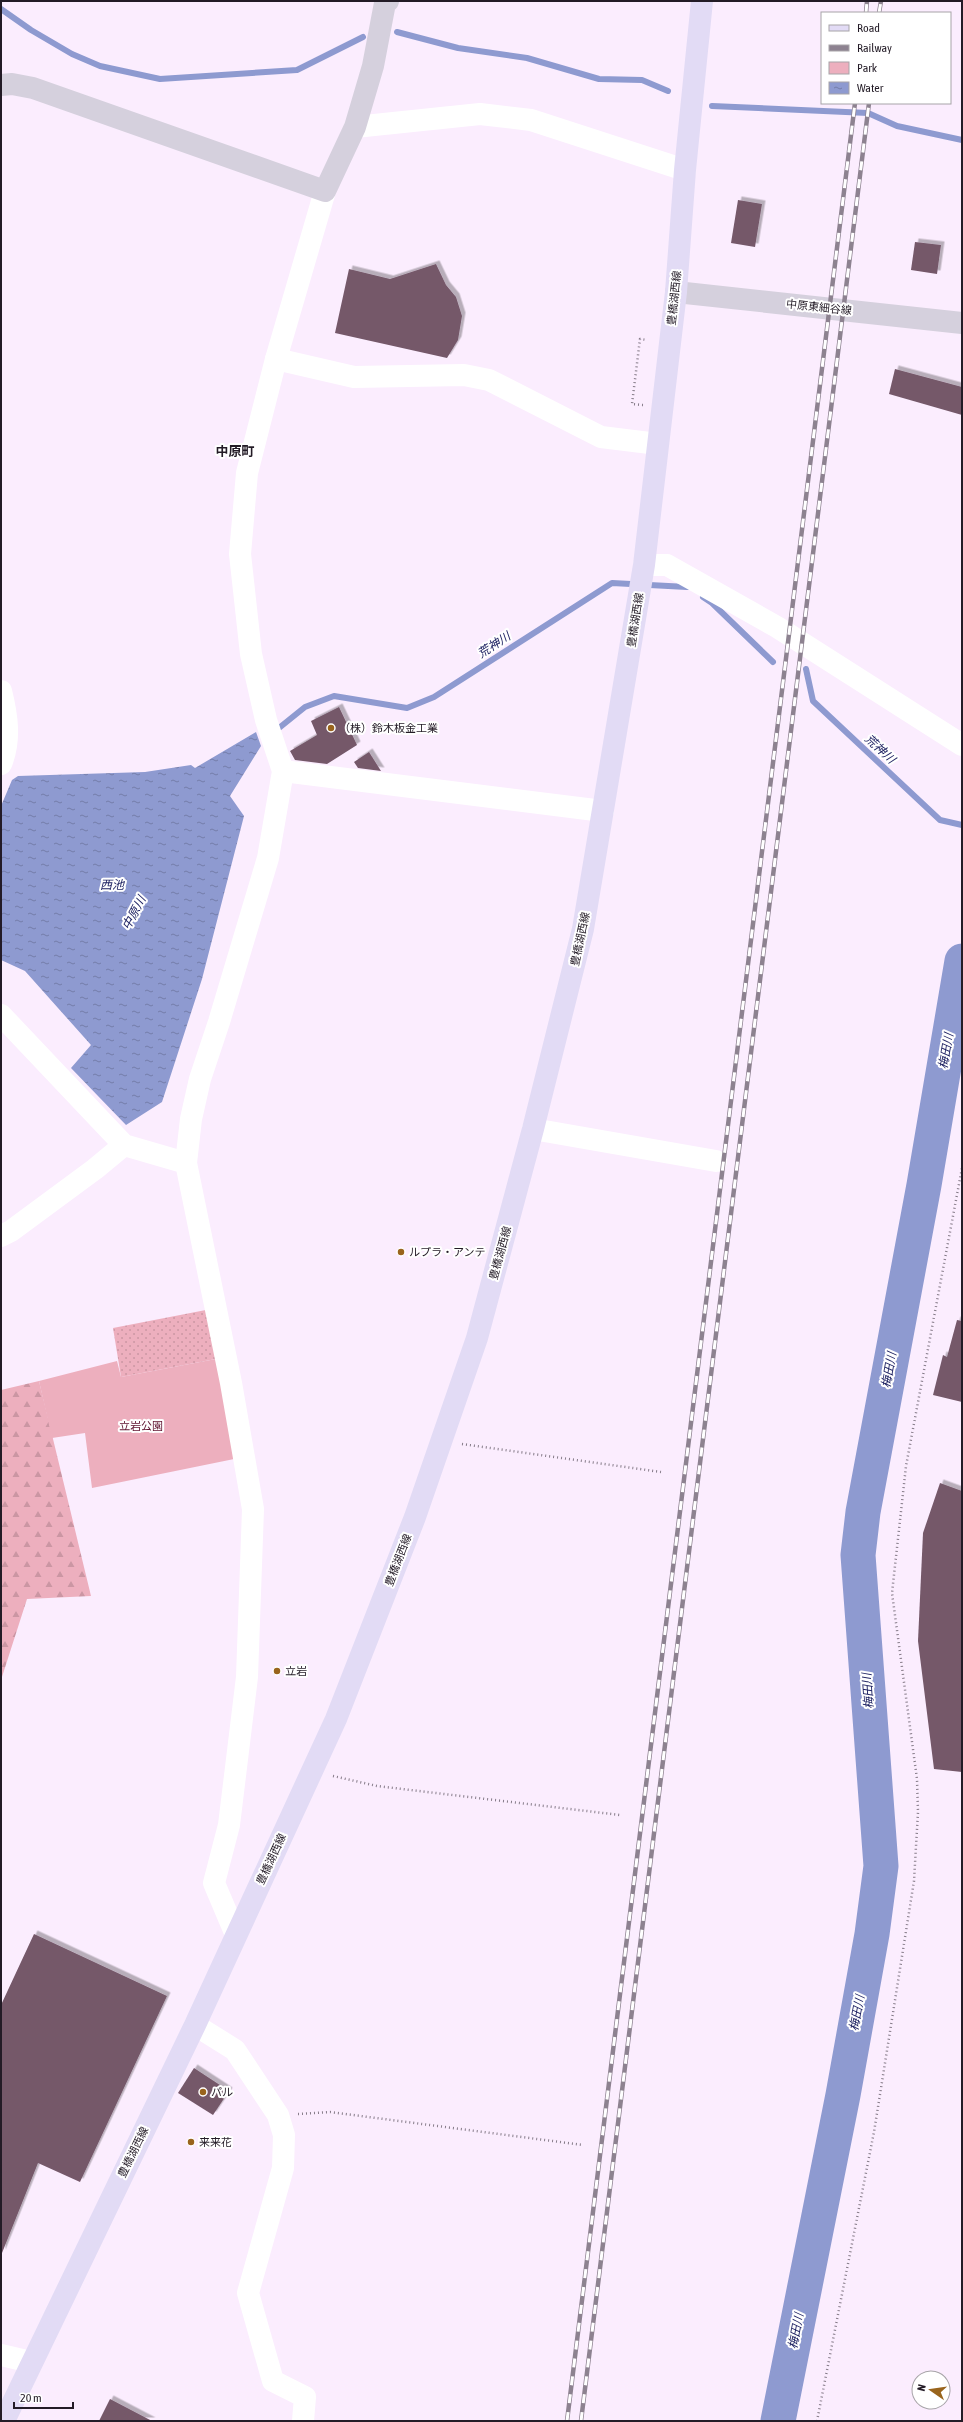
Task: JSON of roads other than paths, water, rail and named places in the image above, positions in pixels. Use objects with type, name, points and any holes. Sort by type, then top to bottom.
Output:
[{"type":"main road","name":"豊橋湖西線","points":[[4,2421],[31,2362],[195,2025],[336,1719],[415,1517],[477,1338],[533,1129],[583,929],[603,811],[641,580],[658,444],[676,292],[685,170],[702,1]]},
{"type":"street","points":[[236,1935],[214,1883],[230,1825],[247,1676],[254,1509],[232,1383],[186,1163],[191,1119],[200,1079],[220,1022],[268,858],[283,771],[266,720],[251,654],[240,554],[247,473],[276,359],[325,191],[355,127],[373,66],[386,2]]},
{"type":"street","points":[[1,85],[12,84],[33,88],[325,191]]},
{"type":"street","points":[[355,127],[480,114],[531,120],[685,170]]},
{"type":"street","name":"中原東細谷線","points":[[676,292],[962,323]]},
{"type":"street","points":[[276,359],[354,377],[464,376],[489,380],[601,437],[658,444]]},
{"type":"street","points":[[641,580],[667,565],[777,628],[962,745]]},
{"type":"street","points":[[1,691],[6,713],[7,749],[1,764]]},
{"type":"street","points":[[283,771],[603,811]]},
{"type":"street","points":[[1,1015],[124,1145],[186,1163]]},
{"type":"street","points":[[533,1129],[716,1161]]},
{"type":"street","points":[[1,1236],[11,1232],[95,1170],[124,1145]]},
{"type":"street","points":[[195,2025],[235,2050],[278,2115],[284,2135],[284,2168],[248,2293],[273,2381],[305,2397],[303,2421]]},
{"type":"street","points":[[1,2355],[31,2362]]},
{"type":"water","name":"西池","points":[[256,732],[261,746],[230,796],[244,816],[202,979],[162,1102],[126,1125],[71,1068],[91,1045],[25,971],[1,960],[1,806],[12,780],[18,776],[145,772],[191,765],[195,768]]},
{"type":"waterway","points":[[1,9],[31,30],[72,54],[100,66],[160,79],[297,70],[363,37]]},
{"type":"waterway","points":[[397,32],[458,48],[527,58],[599,79],[642,80],[668,91]]},
{"type":"waterway","points":[[712,106],[868,113],[897,126],[962,140]]},
{"type":"waterway","name":"荒神川","points":[[274,732],[305,707],[334,696],[407,708],[434,697],[612,583],[687,587]]},
{"type":"waterway","name":"荒神川","points":[[703,597],[712,603],[773,662]]},
{"type":"waterway","name":"荒神川","points":[[806,669],[813,701],[940,820],[962,825]]},
{"type":"waterway","name":"梅田川","points":[[778,2421],[843,2095],[872,1934],[881,1866],[858,1555],[863,1512],[924,1185],[962,961]]},
{"type":"railway","points":[[866,12],[867,1]]},
{"type":"railway","points":[[879,12],[881,1]]},
{"type":"railway","points":[[567,2421],[855,104]]},
{"type":"railway","points":[[581,2421],[869,104]]},
{"type":"place","name":"（株）鈴木板金工業","points":[[331,728]]},
{"type":"place","name":"ルプラ・アンテ","points":[[401,1252]]},
{"type":"place","name":"立岩","points":[[277,1671]]},
{"type":"place","name":"パル","points":[[203,2092]]},
{"type":"place","name":"来来花","points":[[191,2142]]},
{"type":"district","name":"中原町","points":[[235,451]]},
{"type":"water label","name":"中原川","points":[[134,913]]},
{"type":"park label","name":"立岩公園","points":[[141,1426]]}]
